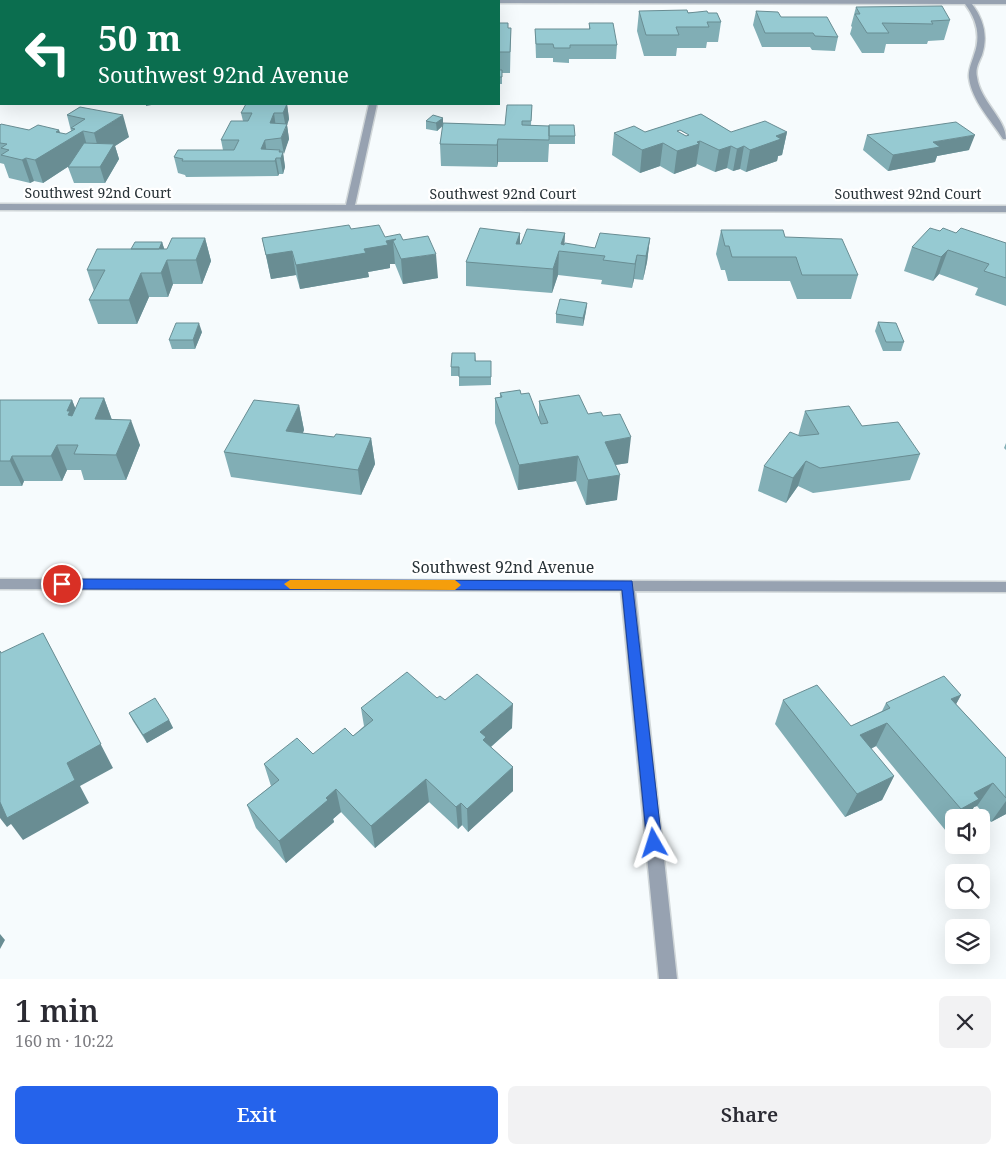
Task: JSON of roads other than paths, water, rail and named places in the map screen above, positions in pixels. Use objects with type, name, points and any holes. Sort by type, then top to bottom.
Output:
[{"type":"street","points":[[500,1],[1006,2]]},
{"type":"street","points":[[967,2],[976,13],[982,27],[979,53],[973,68],[973,78],[984,104],[1006,136]]},
{"type":"street","points":[[350,208],[373,105]]},
{"type":"street","name":"Southwest 92nd Court","points":[[0,207],[350,208],[646,206],[1006,209]]},
{"type":"street","name":"Southwest 92nd Avenue","points":[[0,584],[1006,587]]},
{"type":"street","points":[[627,585],[668,979]]}]
